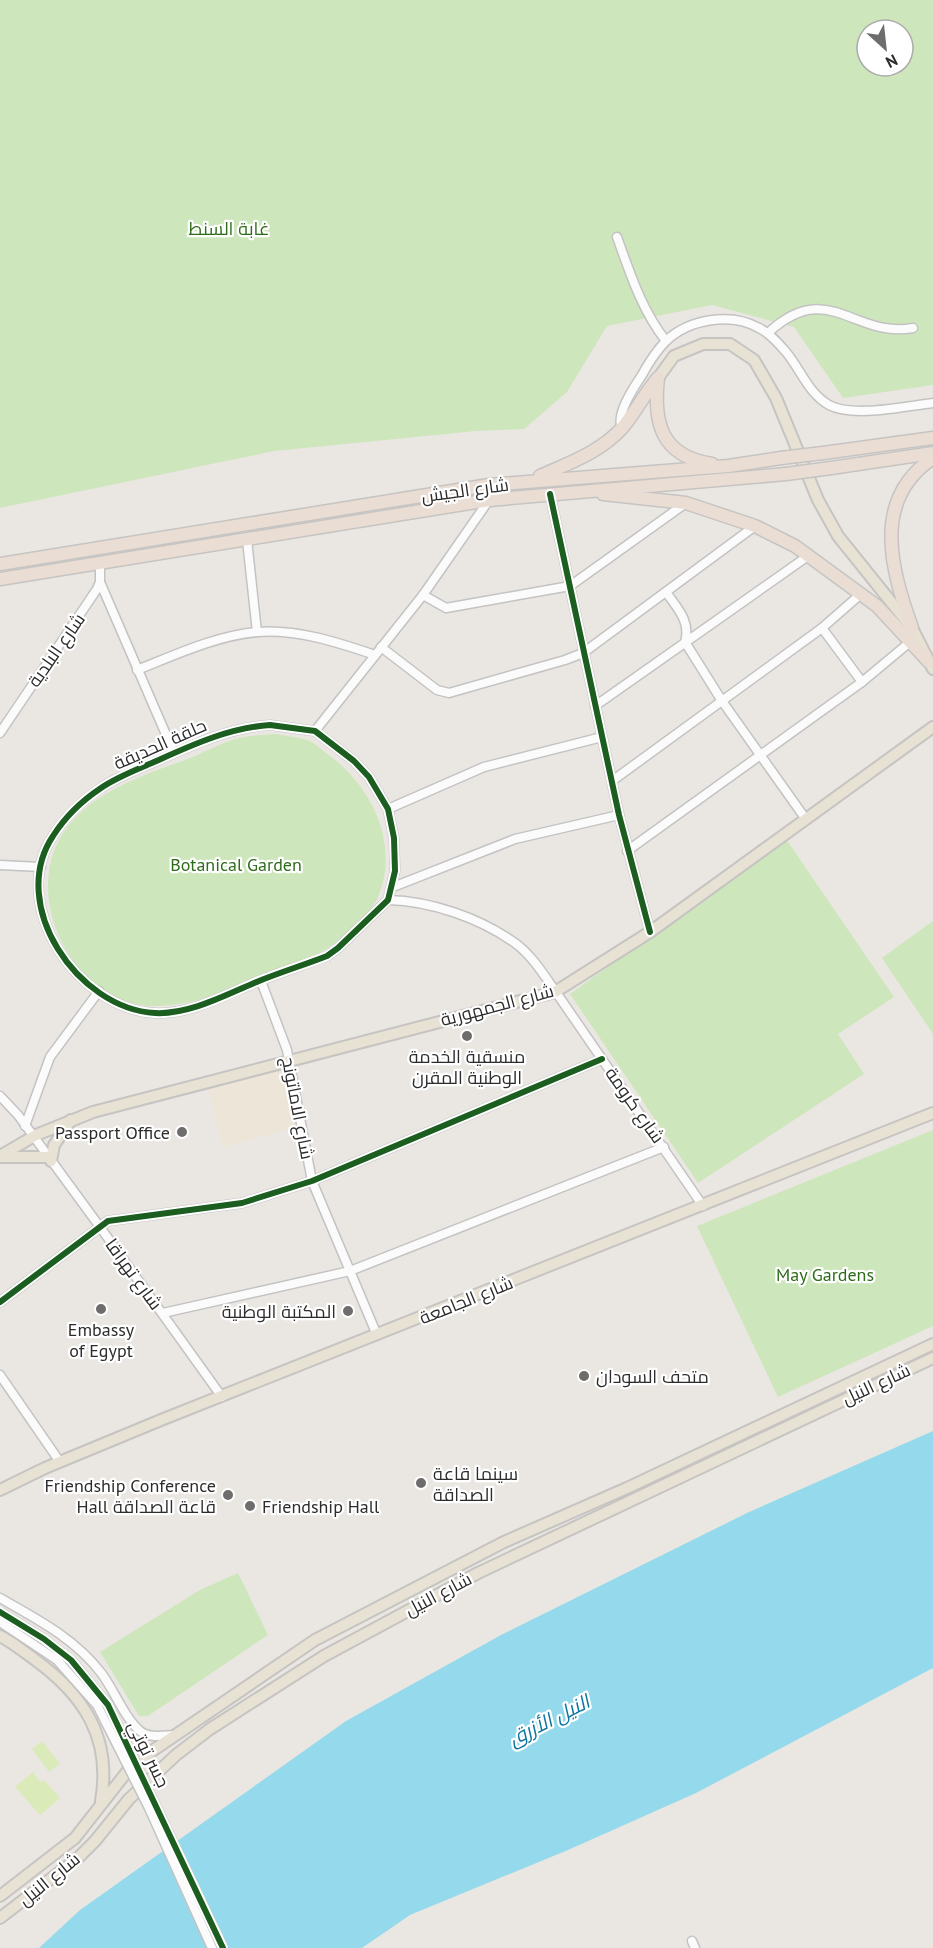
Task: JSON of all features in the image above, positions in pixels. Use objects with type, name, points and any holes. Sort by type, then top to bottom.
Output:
[{"type":"highway","points":[[531,481],[598,448],[622,428],[658,378]]},
{"type":"highway","points":[[658,378],[655,411],[663,435],[684,454],[702,462],[728,466]]},
{"type":"highway","name":"شارع الجيش","points":[[0,564],[408,498],[531,481],[728,466],[933,438]]},
{"type":"highway","name":"شارع الجيش","points":[[0,579],[489,500],[786,474],[933,453]]},
{"type":"highway","points":[[912,628],[895,579],[890,548],[891,531],[896,509],[909,483],[933,458]]},
{"type":"highway","points":[[583,491],[686,503],[755,526],[808,556],[862,593],[931,666]]},
{"type":"main road","points":[[658,378],[674,356],[703,344],[730,344],[754,360],[776,398],[818,500],[838,536],[912,628],[931,666]]},
{"type":"main road","name":"شارع الجمهورية","points":[[0,1157],[71,1120],[555,992],[650,932],[933,727]]},
{"type":"main road","name":"شارع الجامعة","points":[[0,1490],[60,1462],[933,1113]]},
{"type":"main road","points":[[0,1157],[50,1159],[54,1145],[71,1120]]},
{"type":"main road","name":"شارع النيل","points":[[0,1896],[61,1851],[100,1807],[122,1775],[133,1764],[315,1640],[504,1542],[627,1488],[933,1344]]},
{"type":"main road","name":"شارع النيل","points":[[0,1918],[79,1857],[129,1799],[176,1755],[210,1729],[324,1656],[512,1557],[933,1358]]},
{"type":"main road","points":[[627,1488],[635,1499]]},
{"type":"main road","points":[[504,1542],[512,1557]]},
{"type":"main road","points":[[0,1636],[50,1671],[75,1695],[90,1717],[101,1746],[105,1768],[100,1807]]},
{"type":"main road","points":[[315,1640],[324,1656]]},
{"type":"street","points":[[617,237],[635,286],[649,315],[666,341]]},
{"type":"street","points":[[768,333],[789,315],[809,309],[841,313],[889,329],[913,328]]},
{"type":"street","points":[[622,428],[621,415],[627,402],[641,376],[666,341],[694,324],[719,320],[748,323],[768,333],[790,357],[813,392],[835,408],[874,410],[933,403]]},
{"type":"street","points":[[550,494],[619,815],[650,932]]},
{"type":"street","points":[[315,731],[423,595],[489,500]]},
{"type":"street","points":[[423,595],[446,608],[570,586],[686,503]]},
{"type":"street","points":[[381,647],[437,690],[449,693],[583,653],[755,526]]},
{"type":"street","points":[[247,540],[257,632]]},
{"type":"street","points":[[595,706],[808,556]]},
{"type":"street","points":[[100,563],[100,582],[174,753]]},
{"type":"street","name":"شارع البلدية","points":[[0,733],[100,582]]},
{"type":"street","points":[[666,592],[685,619],[686,642],[722,701],[806,818]]},
{"type":"street","points":[[612,781],[822,628],[862,593]]},
{"type":"street","points":[[822,628],[862,682]]},
{"type":"street","points":[[137,670],[200,646],[257,632],[305,635],[375,655]]},
{"type":"street","points":[[627,850],[862,682],[910,642]]},
{"type":"street","name":"حلقة الحديقة","points":[[270,725],[315,731],[354,761],[369,777],[388,808],[394,838],[393,887],[388,900],[327,956],[193,1007],[156,1013],[127,1007],[99,991],[77,977],[62,958],[51,936],[43,910],[41,867],[52,837],[70,814],[94,793],[116,779],[174,753],[229,731],[251,726],[270,725]]},
{"type":"street","points":[[388,808],[484,767],[602,737]]},
{"type":"street","points":[[393,887],[515,839],[619,815]]},
{"type":"street","points":[[0,865],[41,867]]},
{"type":"street","name":"شارع كرومة","points":[[388,900],[412,901],[439,907],[506,938],[535,963],[703,1206]]},
{"type":"street","name":"شارع الاماتونج","points":[[261,981],[284,1040],[312,1182],[377,1335]]},
{"type":"street","points":[[25,1126],[50,1057],[99,991]]},
{"type":"street","points":[[0,1302],[112,1219],[242,1203],[312,1182],[603,1059]]},
{"type":"street","name":"شارع تهراقا","points":[[0,1096],[50,1159],[222,1397]]},
{"type":"street","points":[[163,1313],[350,1271],[664,1147]]},
{"type":"street","points":[[0,1375],[60,1462]]},
{"type":"street","points":[[0,1598],[43,1623],[86,1655],[102,1674],[139,1731],[152,1736],[176,1735]]},
{"type":"street","name":"جسر توتي","points":[[0,1612],[58,1649],[88,1677],[103,1698],[120,1727],[223,1948]]},
{"type":"street","name":"جسر توتي","points":[[0,1622],[57,1660],[97,1705],[149,1808],[212,1948]]},
{"type":"shaded area","points":[[282,1069],[298,1127],[223,1147],[208,1090]]},
{"type":"green space","name":"غابة السنط","points":[[0,0],[933,0],[933,385],[843,398],[794,327],[712,305],[607,326],[567,392],[524,429],[476,431],[274,451],[0,508]]},
{"type":"green space","name":"Botanical Garden","points":[[276,734],[307,740],[316,745],[345,769],[369,801],[384,838],[386,857],[384,877],[374,905],[351,930],[315,956],[219,994],[199,1000],[160,1006],[132,1003],[106,991],[84,973],[67,951],[55,925],[48,897],[49,869],[58,842],[69,825],[99,798],[136,779],[231,740]]},
{"type":"green space","points":[[786,839],[894,997],[838,1034],[864,1074],[698,1183],[570,994]]},
{"type":"green space","points":[[933,921],[933,1034],[882,958]]},
{"type":"green space","name":"May Gardens","points":[[933,1130],[933,1326],[778,1397],[697,1226]]},
{"type":"green space","points":[[238,1573],[268,1635],[148,1716],[139,1716],[100,1652],[200,1590]]},
{"type":"green space","points":[[42,1741],[60,1764],[49,1772],[32,1749]]},
{"type":"green space","points":[[33,1772],[40,1782],[44,1780],[60,1798],[40,1815],[15,1787]]},
{"type":"water","name":"النيل الأزرق","points":[[933,1431],[933,1668],[696,1793],[568,1850],[410,1915],[362,1948],[39,1948],[80,1910],[346,1721],[501,1635],[749,1512]]},
{"type":"cycle path","points":[[550,494],[619,815],[650,932]]},
{"type":"cycle path","points":[[270,725],[315,731],[354,761],[369,777],[388,809],[394,838],[395,871],[388,900],[327,956],[195,1007],[182,1011],[155,1013],[127,1007],[100,993],[77,973],[58,949],[45,921],[39,892],[41,863],[53,836],[81,803],[120,777],[210,738],[270,725]]},
{"type":"cycle path","points":[[0,1302],[108,1221],[242,1203],[312,1181],[602,1059]]},
{"type":"cycle path","points":[[0,1612],[44,1639],[71,1660],[108,1705],[223,1948]]},
{"type":"place","name":"منسقية الخدمة الوطنية المقرن","points":[[467,1036]]},
{"type":"place","name":"Passport Office","points":[[182,1132]]},
{"type":"place","name":"Embassy of Egypt","points":[[101,1309]]},
{"type":"place","name":"المكتبة الوطنية","points":[[348,1311]]},
{"type":"place","name":"متحف السودان","points":[[584,1376]]},
{"type":"place","name":"سينما قاعة الصداقة","points":[[421,1483]]},
{"type":"place","name":"Friendship Conference Hall قاعة الصداقة","points":[[228,1495]]},
{"type":"place","name":"Friendship Hall","points":[[250,1506]]}]
